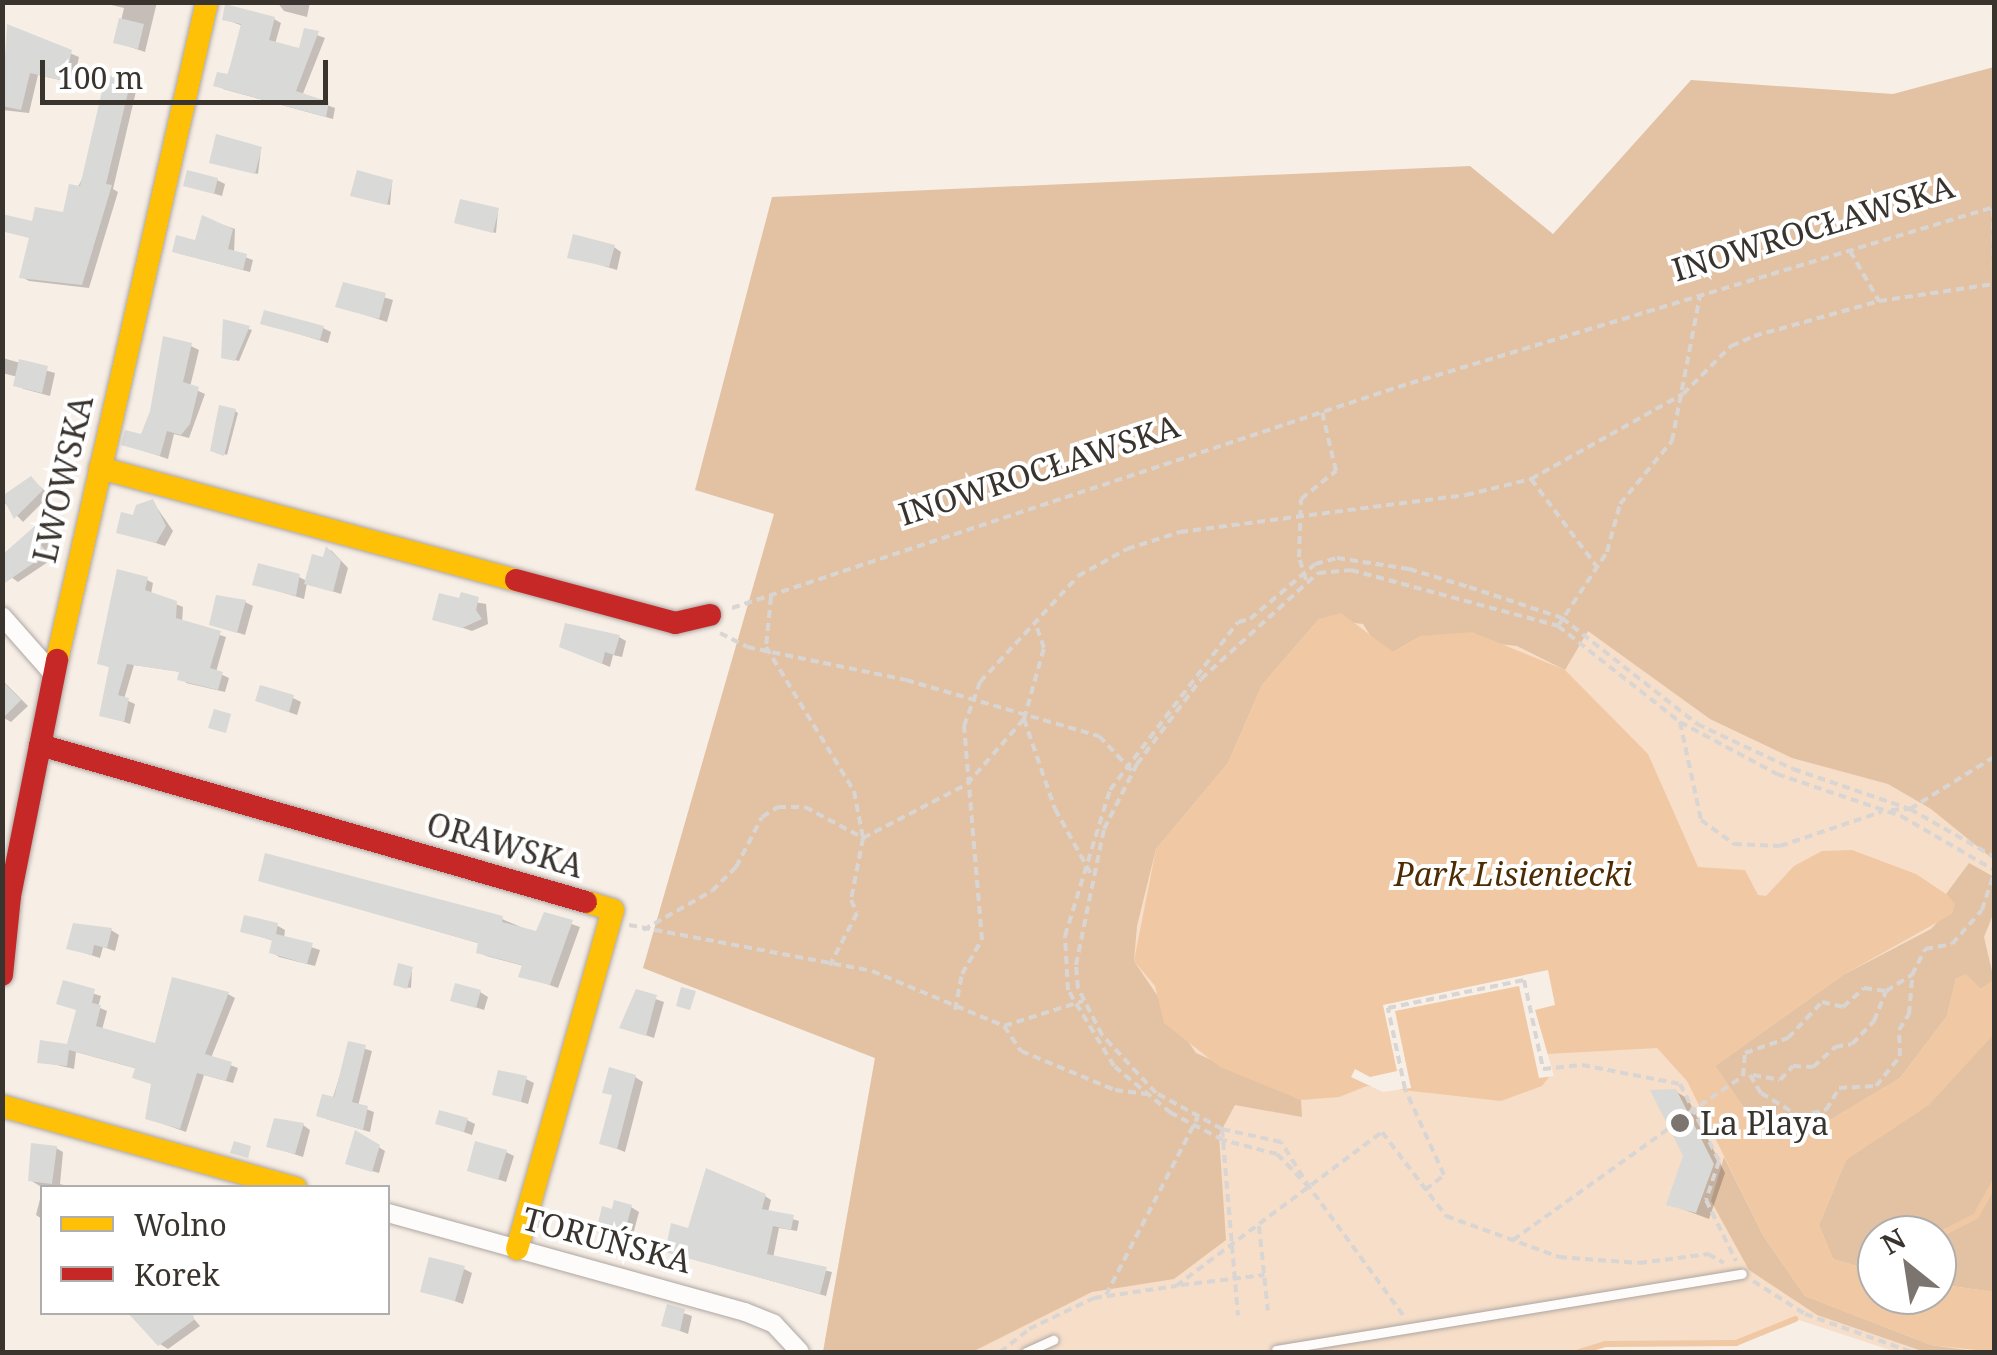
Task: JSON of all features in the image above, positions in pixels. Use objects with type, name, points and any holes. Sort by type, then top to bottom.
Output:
[{"type":"street","name":"LWOWSKA","points":[[2,975],[6,895],[207,2]]},
{"type":"street","points":[[100,468],[675,623],[710,614]]},
{"type":"street","points":[[2,616],[54,675]]},
{"type":"street","name":"ORAWSKA","points":[[40,745],[613,910],[518,1249]]},
{"type":"street","points":[[2,1106],[285,1185]]},
{"type":"street","name":"TORUŃSKA","points":[[390,1214],[746,1312],[774,1324],[799,1351]]},
{"type":"lane","points":[[1276,1350],[1414,1332],[1742,1274]]},
{"type":"lane","points":[[1026,1352],[1054,1340]]},
{"type":"path","name":"INOWROCŁAWSKA","points":[[710,614],[1322,412],[1993,207]]},
{"type":"path","points":[[955,1010],[962,974],[982,940],[964,726],[980,682],[1036,626],[1078,576],[1127,549],[1180,532],[1466,496],[1532,479],[1683,394],[1731,346],[1880,301],[1994,284],[1993,207]]},
{"type":"path","points":[[1850,252],[1880,301]]},
{"type":"path","points":[[1558,626],[1597,567],[1620,504],[1672,441],[1700,295]]},
{"type":"path","points":[[1306,580],[1298,519],[1301,499],[1336,471],[1322,412]]},
{"type":"path","points":[[1532,479],[1597,567]]},
{"type":"path","points":[[1153,1094],[1102,1035],[1083,1001],[1076,965],[1104,829],[1131,770],[1230,630],[1303,573],[1336,558],[1392,566],[1562,618],[1698,724],[1793,769],[1910,809],[1994,858]]},
{"type":"path","points":[[1310,1188],[1277,1154],[1193,1127],[1114,1066],[1075,1005],[1064,949],[1084,869],[1110,790],[1131,770],[1202,679],[1306,580],[1332,569],[1351,570],[1558,626],[1680,722],[1777,774],[1886,811],[1994,872],[1982,910],[1952,944],[1925,949],[1912,975],[1913,998],[1899,1030],[1900,1056],[1876,1086],[1839,1088],[1826,1110],[1799,1116],[1762,1093],[1750,1075]]},
{"type":"path","points":[[771,596],[766,647],[854,791],[863,838],[851,900],[858,913],[830,965]]},
{"type":"path","points":[[710,614],[724,640],[766,647],[1099,736],[1131,770]]},
{"type":"path","points":[[863,838],[967,784],[1024,719],[1044,648],[1036,626]]},
{"type":"path","points":[[1024,719],[1055,809],[1084,869],[1092,874]]},
{"type":"path","points":[[1680,722],[1701,820],[1734,844],[1780,846],[1886,811],[1910,809],[1994,757]]},
{"type":"path","points":[[643,930],[712,891],[736,866],[762,817],[778,807],[805,806],[863,838]]},
{"type":"path","points":[[610,919],[643,930],[872,971],[955,1010],[1004,1026],[1034,1056],[1116,1090],[1153,1094],[1222,1129],[1281,1142],[1414,1332]]},
{"type":"path","points":[[1693,1110],[1743,1076],[1780,1080],[1793,1066],[1812,1068],[1835,1048],[1852,1044],[1874,1021],[1886,992],[1912,975]]},
{"type":"path","points":[[1425,1190],[1444,1175],[1406,1089],[1388,1008],[1524,980],[1542,1069],[1582,1065],[1680,1084],[1718,1161],[1706,1200],[1742,1274]]},
{"type":"path","points":[[1743,1076],[1745,1053],[1788,1038],[1822,1002],[1843,1008],[1864,988],[1886,992]]},
{"type":"path","points":[[1004,1026],[1083,1001]]},
{"type":"path","points":[[1106,1296],[1198,1117]]},
{"type":"path","points":[[1222,1129],[1238,1315]]},
{"type":"path","points":[[1513,1240],[1668,1129]]},
{"type":"path","points":[[1176,1286],[1382,1132],[1446,1216],[1560,1256],[1639,1263],[1708,1254],[1805,1314],[1912,1352]]},
{"type":"path","points":[[1260,1226],[1268,1311]]},
{"type":"path","points":[[1000,1352],[1030,1329],[1106,1296],[1264,1275]]},
{"type":"green space","name":"Park Lisieniecki","points":[[1994,218],[1994,1352],[1896,1352],[1796,1319],[1736,1343],[1606,1344],[1579,1352],[823,1352],[875,1058],[643,968]]},
{"type":"shaded area","points":[[1994,67],[1994,860],[1931,809],[1888,784],[1792,758],[1710,719],[1588,631],[1565,670],[1517,646],[1421,636],[1393,652],[1377,646],[1363,624],[1319,619],[1262,685],[1228,763],[1156,849],[1137,926],[1134,961],[1196,1053],[1301,1100],[1302,1117],[1235,1105],[1219,1135],[1226,1240],[1174,1279],[1092,1292],[972,1352],[823,1352],[875,1058],[643,968],[774,514],[695,490],[772,197],[1470,166],[1553,234],[1691,80],[1893,94]]},
{"type":"shaded area","points":[[1341,613],[1393,652],[1421,636],[1472,632],[1565,670],[1648,754],[1698,867],[1745,870],[1758,895],[1766,896],[1794,866],[1822,851],[1852,850],[1916,874],[1946,894],[1955,904],[1952,914],[1843,975],[1715,1066],[1744,1108],[1777,1131],[1820,1126],[1900,1078],[1947,1016],[1956,978],[1966,974],[1981,989],[1994,980],[1994,1034],[1929,1105],[1846,1160],[1819,1225],[1833,1259],[1857,1266],[1857,1315],[1957,1315],[1957,1287],[1994,1292],[1994,1352],[1931,1345],[1805,1296],[1764,1237],[1687,1081],[1657,1048],[1547,1054],[1549,1077],[1542,1086],[1501,1101],[1367,1086],[1339,1097],[1301,1100],[1220,1067],[1164,1023],[1155,986],[1134,961],[1156,849],[1228,763],[1262,685],[1319,619]]},
{"type":"shaded area","points":[[1969,863],[1994,877],[1994,912],[1984,937],[1994,980],[1981,989],[1956,978],[1947,1016],[1900,1078],[1820,1126],[1778,1131],[1744,1108],[1715,1066],[1843,975],[1931,929],[1954,904],[1946,894]]},
{"type":"shaded area","points":[[1994,1034],[1994,1292],[1957,1287],[1957,1215],[1857,1215],[1857,1266],[1833,1259],[1819,1225],[1846,1160]]},
{"type":"shaded area","points":[[1724,1157],[1764,1237],[1805,1296],[1931,1345],[1980,1352],[1925,1352],[1817,1315],[1749,1270],[1711,1201]]},
{"type":"pier","points":[[1548,970],[1555,1005],[1535,1010],[1554,1076],[1539,1078],[1519,986],[1395,1011],[1411,1088],[1383,1092],[1351,1077],[1355,1069],[1370,1077],[1397,1071],[1383,1005]]},
{"type":"building","points":[[225,4],[275,17],[269,40],[299,48],[304,28],[319,31],[296,91],[329,102],[326,117],[213,86],[217,72],[228,74],[241,24],[222,20]]},
{"type":"building","points":[[119,18],[144,24],[138,49],[113,43]]},
{"type":"building","points":[[7,24],[72,50],[65,81],[30,73],[21,110],[2,106]]},
{"type":"building","points":[[105,78],[131,80],[106,184],[112,185],[82,285],[19,278],[29,238],[2,231],[2,214],[32,221],[35,207],[63,212],[69,184],[80,186]]},
{"type":"building","points":[[216,134],[262,147],[255,174],[209,163]]},
{"type":"building","points":[[187,170],[218,178],[214,194],[183,186]]},
{"type":"building","points":[[357,170],[393,180],[387,205],[350,196]]},
{"type":"building","points":[[460,199],[499,208],[493,233],[454,223]]},
{"type":"building","points":[[202,215],[233,229],[228,249],[247,254],[243,270],[172,252],[176,235],[195,240]]},
{"type":"building","points":[[573,234],[615,245],[609,267],[567,258]]},
{"type":"building","points":[[343,282],[386,293],[379,319],[335,307]]},
{"type":"building","points":[[264,310],[324,326],[320,340],[260,324]]},
{"type":"building","points":[[223,319],[250,326],[235,361],[221,358]]},
{"type":"building","points":[[163,336],[192,343],[183,382],[199,387],[190,424],[181,435],[167,431],[160,456],[121,445],[125,430],[141,434],[150,411]]},
{"type":"building","points":[[19,359],[48,366],[42,393],[13,386]]},
{"type":"building","points":[[219,405],[236,409],[224,456],[210,451]]},
{"type":"building","points":[[31,476],[43,490],[14,519],[2,496]]},
{"type":"building","points":[[153,499],[166,526],[156,543],[116,533],[121,512],[133,515],[136,505]]},
{"type":"building","points":[[36,525],[47,537],[40,544],[48,553],[2,585],[2,555]]},
{"type":"building","points":[[326,546],[341,561],[333,592],[304,584],[312,554],[323,557]]},
{"type":"building","points":[[258,563],[300,574],[296,596],[252,585]]},
{"type":"building","points":[[117,569],[148,577],[145,590],[177,601],[176,618],[221,631],[210,668],[223,672],[218,690],[177,680],[179,672],[127,664],[118,695],[129,698],[124,722],[99,716],[109,667],[97,664]]},
{"type":"building","points":[[461,592],[479,597],[476,610],[482,619],[462,628],[432,620],[439,593],[459,598]]},
{"type":"building","points":[[216,595],[246,600],[237,633],[209,625]]},
{"type":"building","points":[[565,623],[620,635],[614,655],[605,652],[602,664],[559,647]]},
{"type":"building","points":[[2,681],[21,700],[2,719]]},
{"type":"building","points":[[260,685],[294,695],[289,712],[255,701]]},
{"type":"building","points":[[214,709],[231,714],[226,733],[208,728]]},
{"type":"building","points":[[265,853],[503,916],[502,922],[536,931],[544,912],[573,920],[550,985],[518,977],[522,965],[476,953],[478,943],[258,881]]},
{"type":"building","points":[[244,915],[278,923],[276,934],[313,943],[307,964],[269,953],[272,940],[240,932]]},
{"type":"building","points":[[73,923],[112,928],[107,948],[94,945],[92,955],[66,949]]},
{"type":"building","points":[[398,963],[413,967],[407,989],[393,985]]},
{"type":"building","points":[[172,977],[229,992],[205,1054],[232,1062],[226,1081],[197,1073],[180,1129],[145,1119],[151,1084],[132,1078],[135,1068],[69,1050],[67,1066],[37,1063],[40,1040],[67,1044],[76,1010],[56,1004],[63,980],[95,989],[92,1003],[101,1005],[96,1026],[155,1043]]},
{"type":"building","points":[[455,983],[481,990],[476,1008],[450,1001]]},
{"type":"building","points":[[681,987],[696,991],[690,1010],[676,1006]]},
{"type":"building","points":[[636,989],[657,995],[646,1036],[619,1028]]},
{"type":"building","points":[[348,1041],[366,1045],[352,1102],[368,1106],[363,1130],[316,1116],[322,1094],[334,1097]]},
{"type":"building","points":[[609,1067],[636,1075],[617,1149],[599,1144],[612,1095],[602,1093]]},
{"type":"building","points":[[498,1070],[527,1076],[521,1102],[492,1095]]},
{"type":"building","name":"La Playa","points":[[1676,1089],[1714,1164],[1696,1213],[1666,1205],[1683,1156],[1650,1090]]},
{"type":"building","points":[[439,1110],[468,1118],[464,1132],[435,1124]]},
{"type":"building","points":[[274,1118],[304,1123],[295,1154],[266,1147]]},
{"type":"building","points":[[355,1130],[380,1145],[372,1172],[345,1164]]},
{"type":"building","points":[[234,1141],[251,1146],[248,1158],[230,1153]]},
{"type":"building","points":[[475,1141],[507,1150],[498,1180],[467,1171]]},
{"type":"building","points":[[31,1143],[57,1146],[52,1184],[28,1181]]},
{"type":"building","points":[[706,1168],[766,1194],[762,1209],[794,1215],[791,1230],[773,1226],[767,1254],[827,1267],[820,1294],[665,1252],[671,1223],[688,1228]]},
{"type":"building","points":[[614,1200],[632,1205],[623,1239],[596,1232],[602,1206],[612,1209]]},
{"type":"building","points":[[429,1257],[465,1266],[455,1301],[420,1292]]},
{"type":"building","points":[[667,1304],[685,1309],[680,1331],[661,1326]]},
{"type":"building","points":[[130,1315],[193,1315],[194,1320],[158,1346]]},
{"type":"waterway","points":[[1957,1226],[1976,1216],[1994,1183]]},
{"type":"waterway","points":[[1579,1352],[1606,1344],[1736,1343],[1795,1319]]},
{"type":"traffic: slow","points":[[57,660],[207,2]]},
{"type":"traffic: slow","points":[[100,468],[516,580]]},
{"type":"traffic: slow","points":[[517,1249],[613,910],[586,902]]},
{"type":"traffic: slow","points":[[2,1106],[285,1185]]},
{"type":"traffic: jam","points":[[516,580],[675,623],[710,615]]},
{"type":"traffic: jam","points":[[2,975],[10,896],[57,660]]},
{"type":"traffic: jam","points":[[40,745],[586,902]]},
{"type":"place","name":"La Playa","points":[[1680,1123]]}]
